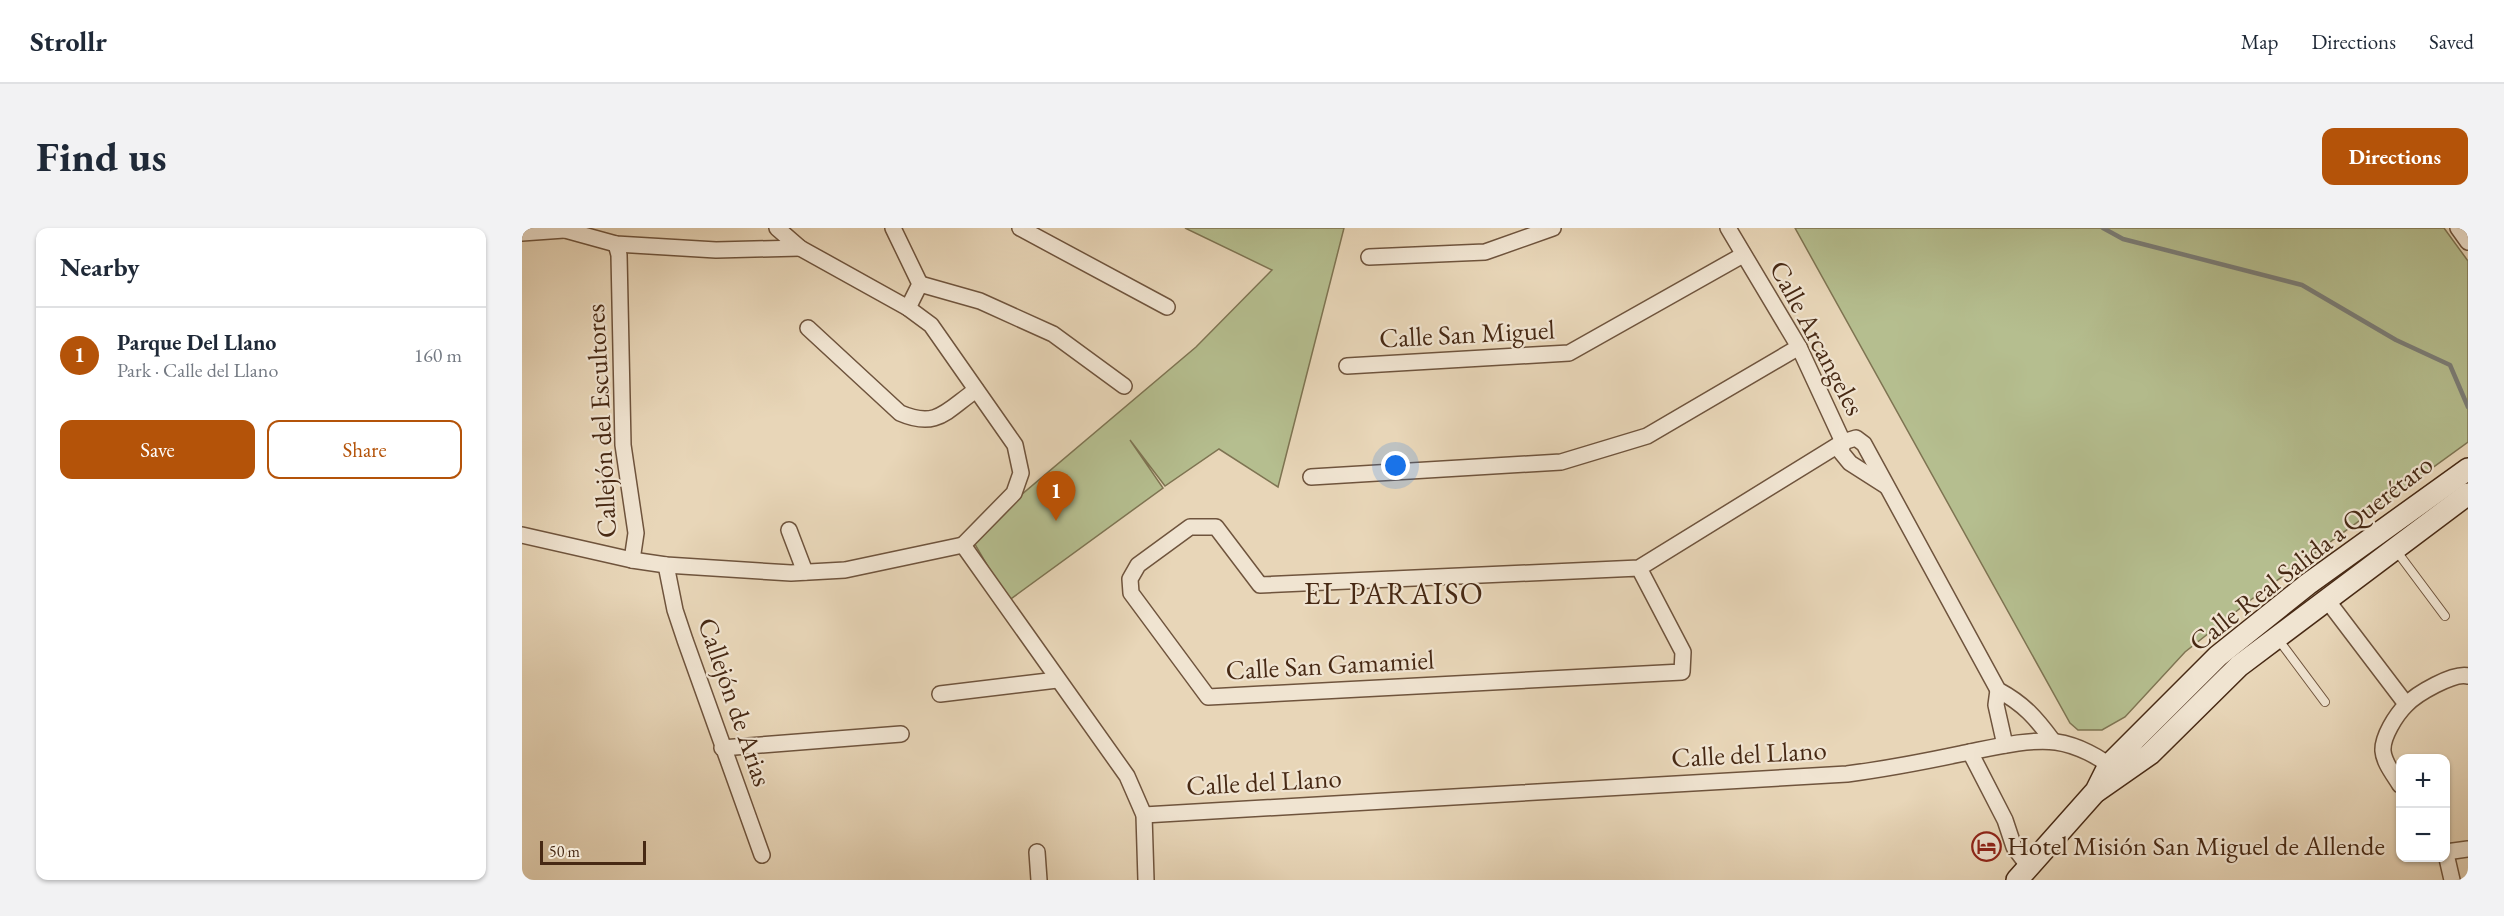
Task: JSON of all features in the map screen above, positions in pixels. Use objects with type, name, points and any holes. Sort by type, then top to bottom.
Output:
[{"type":"street","points":[[522,535],[632,560],[666,565],[806,572],[845,570],[963,545],[1014,493],[1021,473],[1015,445],[932,325],[908,308],[800,248],[777,228]]},
{"type":"street","points":[[893,228],[920,284],[980,301],[1053,334],[1124,386]]},
{"type":"street","points":[[1020,228],[1167,307]]},
{"type":"street","points":[[1369,257],[1485,252],[1553,228]]},
{"type":"street","name":"Calle Arcangeles","points":[[1728,228],[1799,347],[1843,442],[1841,452],[1845,459],[1888,487]]},
{"type":"street","points":[[2458,228],[2468,242]]},
{"type":"street","points":[[522,233],[561,229],[616,243],[716,250],[800,248]]},
{"type":"street","name":"Callejón del Escultores","points":[[616,243],[619,255],[623,445],[636,533],[632,560]]},
{"type":"street","name":"Calle San Miguel","points":[[1347,366],[1569,353],[1743,255]]},
{"type":"street","points":[[908,308],[920,284]]},
{"type":"street","points":[[808,328],[900,413],[916,420],[933,420],[976,390]]},
{"type":"street","points":[[1311,477],[1561,462],[1647,436],[1799,347]]},
{"type":"street","name":"Calle Arcangeles","points":[[1843,442],[1856,438],[1864,444],[1998,690],[2019,701],[2053,741]]},
{"type":"street","name":"Calle San Gamamiel","points":[[1639,568],[1683,652],[1682,672],[1208,698],[1131,593],[1130,579],[1138,565],[1190,527],[1203,526],[1216,527],[1260,585],[1639,568],[1843,442]]},
{"type":"street","name":"Calle Real Salida a Querétaro","points":[[2023,873],[2218,656],[2308,584],[2468,469]]},
{"type":"street","name":"Calle Real Salida a Querétaro","points":[[2115,770],[2150,754],[2239,666],[2468,494]]},
{"type":"street","points":[[789,530],[806,572]]},
{"type":"street","points":[[963,545],[1127,776],[1144,815],[1146,880]]},
{"type":"street","name":"Callejón de Arias","points":[[666,565],[675,610],[722,748],[762,855]]},
{"type":"street","points":[[2327,600],[2406,704]]},
{"type":"street","points":[[2396,779],[2387,764],[2383,750],[2390,727],[2406,704],[2451,677],[2466,673]]},
{"type":"street","points":[[940,694],[1058,680]]},
{"type":"street","name":"Calle Arcangeles","points":[[1998,690],[1996,705],[2005,745]]},
{"type":"street","points":[[722,748],[901,734]]},
{"type":"street","name":"Calle del Llano","points":[[1144,815],[1846,774],[1898,767],[2005,745],[2053,741],[2074,746],[2115,770]]},
{"type":"street","points":[[1970,752],[2005,820],[2023,873]]},
{"type":"street","points":[[2450,852],[2468,849]]},
{"type":"street","points":[[1037,852],[1039,880]]},
{"type":"street","points":[[2447,862],[2452,880]]},
{"type":"lane","points":[[2383,530],[2445,616]]},
{"type":"lane","points":[[2277,638],[2325,702]]},
{"type":"green space","points":[[1185,228],[1344,228],[1278,487],[1219,449],[1165,486],[1130,440],[1163,488],[1008,601],[973,541],[1014,501],[1196,347],[1272,270]]},
{"type":"green space","points":[[1795,228],[2444,228],[2468,261],[2468,442],[2257,595],[2185,652],[2125,717],[2102,730],[2078,730],[2070,723]]},
{"type":"waterway","points":[[2103,228],[2123,239],[2302,285],[2396,340],[2450,365],[2468,407]]},
{"type":"place","name":"Parque Del Llano","points":[[1056,521]]},
{"type":"place","name":"Hotel Misión San Miguel de Allende","points":[[1986,846]]},
{"type":"district","name":"EL PARAISO","points":[[1394,594]]}]
